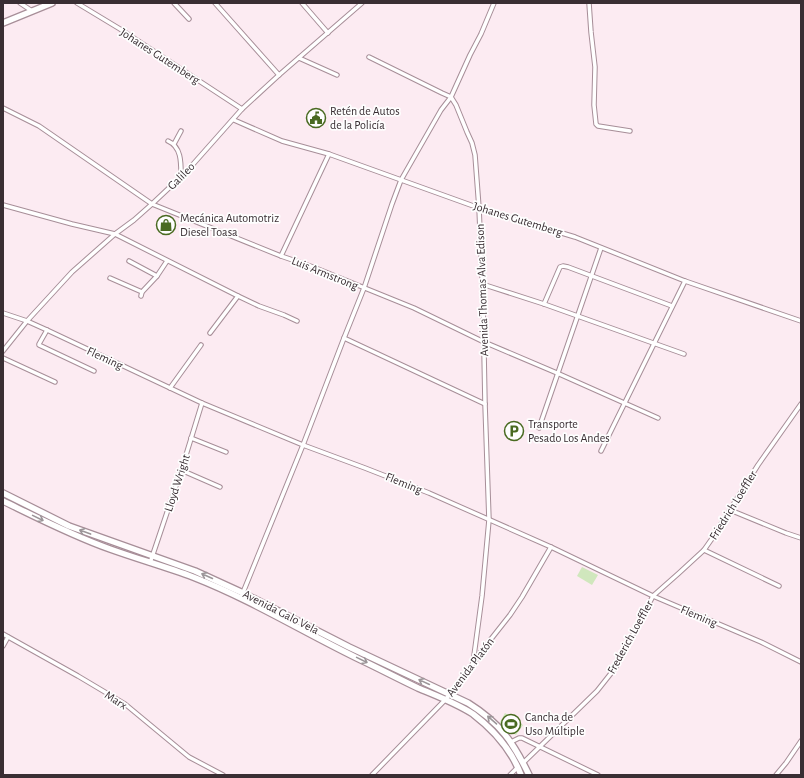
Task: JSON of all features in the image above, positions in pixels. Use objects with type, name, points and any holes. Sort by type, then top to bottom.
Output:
[{"type":"main road","points":[[3,23],[52,3]]},
{"type":"main road","name":"Avenida Galo Vela","points":[[3,493],[69,526],[195,571],[468,703],[485,714],[502,730],[511,742],[529,775]]},
{"type":"main road","name":"Avenida Galo Vela","points":[[3,501],[66,532],[242,595],[346,652],[457,705],[488,727],[507,748],[521,775]]},
{"type":"main road","points":[[66,532],[69,526]]},
{"type":"main road","points":[[346,652],[349,646]]},
{"type":"street","points":[[20,3],[32,11]]},
{"type":"street","name":"Johanes Gutemberg","points":[[77,3],[120,29],[242,109]]},
{"type":"street","points":[[174,3],[189,19]]},
{"type":"street","points":[[215,3],[279,75]]},
{"type":"street","points":[[302,3],[328,33]]},
{"type":"street","name":"Galileo","points":[[3,351],[27,321],[72,272],[152,204],[187,171],[234,120],[242,109],[362,3]]},
{"type":"street","points":[[242,595],[303,445],[364,288],[401,180],[441,110],[451,96],[481,34],[494,3]]},
{"type":"street","points":[[589,3],[594,67],[594,105],[596,124],[598,126],[630,131]]},
{"type":"street","points":[[369,57],[451,96]]},
{"type":"street","points":[[299,58],[337,75]]},
{"type":"street","name":"Avenida Thomas Alva Edison","points":[[451,96],[470,138],[475,154],[482,284],[484,404],[489,520],[482,596],[473,663]]},
{"type":"street","name":"Luis Armstrong","points":[[3,108],[39,126],[152,204],[414,308],[484,342],[658,418]]},
{"type":"street","name":"Johanes Gutemberg","points":[[234,120],[282,141],[329,154],[479,208],[575,237],[685,281],[801,321]]},
{"type":"street","points":[[174,144],[181,131]]},
{"type":"street","points":[[168,141],[174,144],[178,150],[181,159],[181,177]]},
{"type":"street","points":[[281,256],[329,154]]},
{"type":"street","points":[[3,205],[115,234],[238,296],[297,322]]},
{"type":"street","points":[[539,428],[601,248]]},
{"type":"street","points":[[110,278],[141,294],[167,260]]},
{"type":"street","points":[[129,261],[156,276]]},
{"type":"street","points":[[544,304],[560,267],[563,266],[672,306]]},
{"type":"street","points":[[601,451],[685,281]]},
{"type":"street","points":[[482,284],[544,304],[684,354]]},
{"type":"street","points":[[210,333],[238,296]]},
{"type":"street","name":"Fleming","points":[[3,313],[47,330],[202,403],[303,445],[429,493],[551,547],[653,596],[761,642],[801,662]]},
{"type":"street","points":[[47,330],[39,345],[94,371]]},
{"type":"street","points":[[344,338],[484,404]]},
{"type":"street","points":[[170,388],[201,345]]},
{"type":"street","points":[[3,358],[55,382]]},
{"type":"street","name":"Lloyd Wright","points":[[150,563],[192,438],[202,403]]},
{"type":"street","name":"Friedrich Loeffler","points":[[653,596],[704,550],[758,465],[801,404]]},
{"type":"street","points":[[192,438],[226,452]]},
{"type":"street","points":[[181,470],[220,487]]},
{"type":"street","points":[[730,510],[801,538]]},
{"type":"street","name":"Avenida Platón","points":[[372,775],[445,700],[461,681],[494,634],[510,615],[551,547]]},
{"type":"street","points":[[704,550],[779,586]]},
{"type":"street","name":"Frederich Loeffler","points":[[523,763],[597,691],[616,667],[653,596]]},
{"type":"street","name":"Marx","points":[[3,634],[125,704],[189,757],[223,775]]},
{"type":"street","points":[[3,646],[8,637]]},
{"type":"street","points":[[511,742],[522,738],[598,775]]},
{"type":"street","points":[[776,775],[801,740]]},
{"type":"street","points":[[510,775],[518,767]]},
{"type":"street","points":[[210,775],[214,771]]},
{"type":"green space","points":[[582,567],[598,575],[592,585],[577,576]]},
{"type":"green space","name":"Cancha de Uso Múltiple","points":[[505,713],[523,725],[516,735],[499,724]]},
{"type":"place","name":"Retén de Autos de la Policía","points":[[316,118]]},
{"type":"place","name":"Mecánica Automotriz Diesel Toasa","points":[[166,225]]},
{"type":"place","name":"Transporte Pesado Los Andes","points":[[514,431]]},
{"type":"place","name":"Cancha de Uso Múltiple","points":[[511,724]]}]
